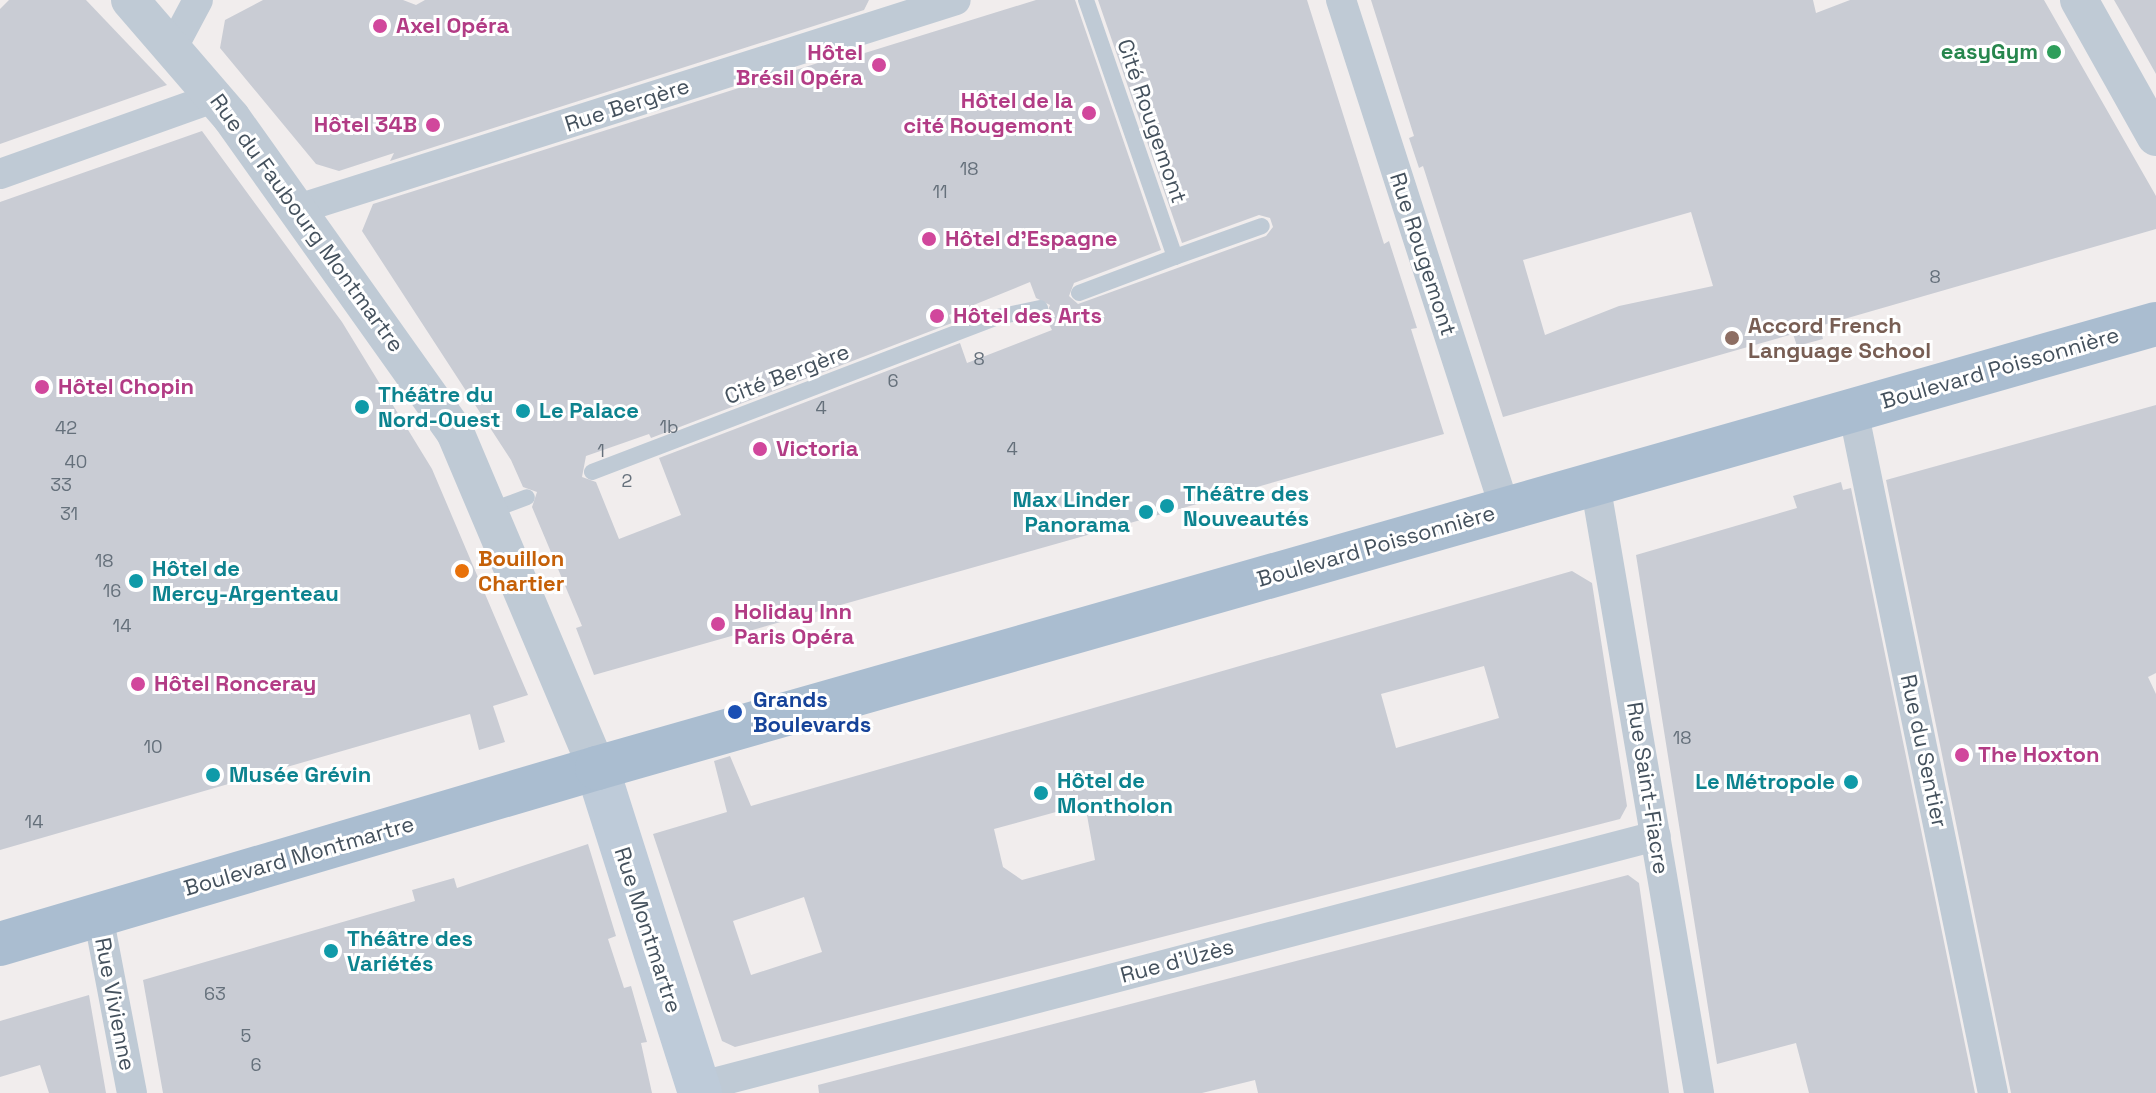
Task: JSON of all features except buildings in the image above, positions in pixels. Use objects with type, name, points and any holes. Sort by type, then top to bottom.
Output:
[{"type":"main road","name":"Boulevard Poissonnière","points":[[597,768],[2156,324]]},
{"type":"main road","name":"Boulevard Montmartre","points":[[0,944],[597,768]]},
{"type":"main road","name":"Rue Montmartre","points":[[597,768],[699,1090]]},
{"type":"street","name":"Rue du Faubourg Montmartre","points":[[130,0],[216,97],[455,432],[492,510],[597,768]]},
{"type":"street","name":"Rue Bergère","points":[[298,209],[956,0]]},
{"type":"street","name":"Rue Rougemont","points":[[1341,0],[1505,509]]},
{"type":"street","points":[[2079,0],[2156,137]]},
{"type":"street","points":[[173,47],[200,1]]},
{"type":"street","points":[[0,174],[216,97]]},
{"type":"street","name":"Rue du Sentier","points":[[1853,410],[1993,1093]]},
{"type":"street","name":"Rue Saint-Fiacre","points":[[1595,483],[1699,1093]]},
{"type":"street","name":"Rue d'Uzès","points":[[699,1090],[1656,836]]},
{"type":"street","name":"Rue Vivienne","points":[[98,915],[132,1093]]},
{"type":"lane","name":"Cité Rougemont","points":[[1086,0],[1175,257]]},
{"type":"lane","points":[[1079,293],[1262,226]]},
{"type":"lane","name":"Cité Bergère","points":[[592,472],[998,317],[1040,308]]},
{"type":"lane","points":[[492,510],[527,497]]},
{"type":"place","name":"Axel Opéra","points":[[380,26]]},
{"type":"place","name":"easyGym","points":[[2054,52]]},
{"type":"place","name":"Hôtel Brésil Opéra","points":[[879,65]]},
{"type":"place","name":"Hôtel de la cité Rougemont","points":[[1089,113]]},
{"type":"place","name":"Hôtel 34B","points":[[433,125]]},
{"type":"place","name":"Hôtel d'Espagne","points":[[929,239]]},
{"type":"place","name":"Hôtel des Arts","points":[[937,316]]},
{"type":"place","name":"Accord French Language School","points":[[1732,338]]},
{"type":"place","name":"Hôtel Chopin","points":[[42,387]]},
{"type":"place","name":"Théâtre du Nord-Ouest","points":[[362,407]]},
{"type":"place","name":"Le Palace","points":[[523,411]]},
{"type":"place","name":"Victoria","points":[[760,449]]},
{"type":"place","name":"Théâtre des Nouveautés","points":[[1167,506]]},
{"type":"place","name":"Max Linder Panorama","points":[[1146,512]]},
{"type":"place","name":"Bouillon Chartier","points":[[462,571]]},
{"type":"place","name":"Hôtel de Mercy-Argenteau","points":[[136,581]]},
{"type":"place","name":"Holiday Inn Paris Opéra","points":[[718,624]]},
{"type":"place","name":"Hôtel Ronceray","points":[[138,684]]},
{"type":"place","name":"Grands Boulevards","points":[[735,712]]},
{"type":"place","name":"The Hoxton","points":[[1962,755]]},
{"type":"place","name":"Musée Grévin","points":[[213,775]]},
{"type":"place","name":"Le Métropole","points":[[1851,782]]},
{"type":"place","name":"Hôtel de Montholon","points":[[1041,793]]},
{"type":"place","name":"Théâtre des Variétés","points":[[331,951]]}]
